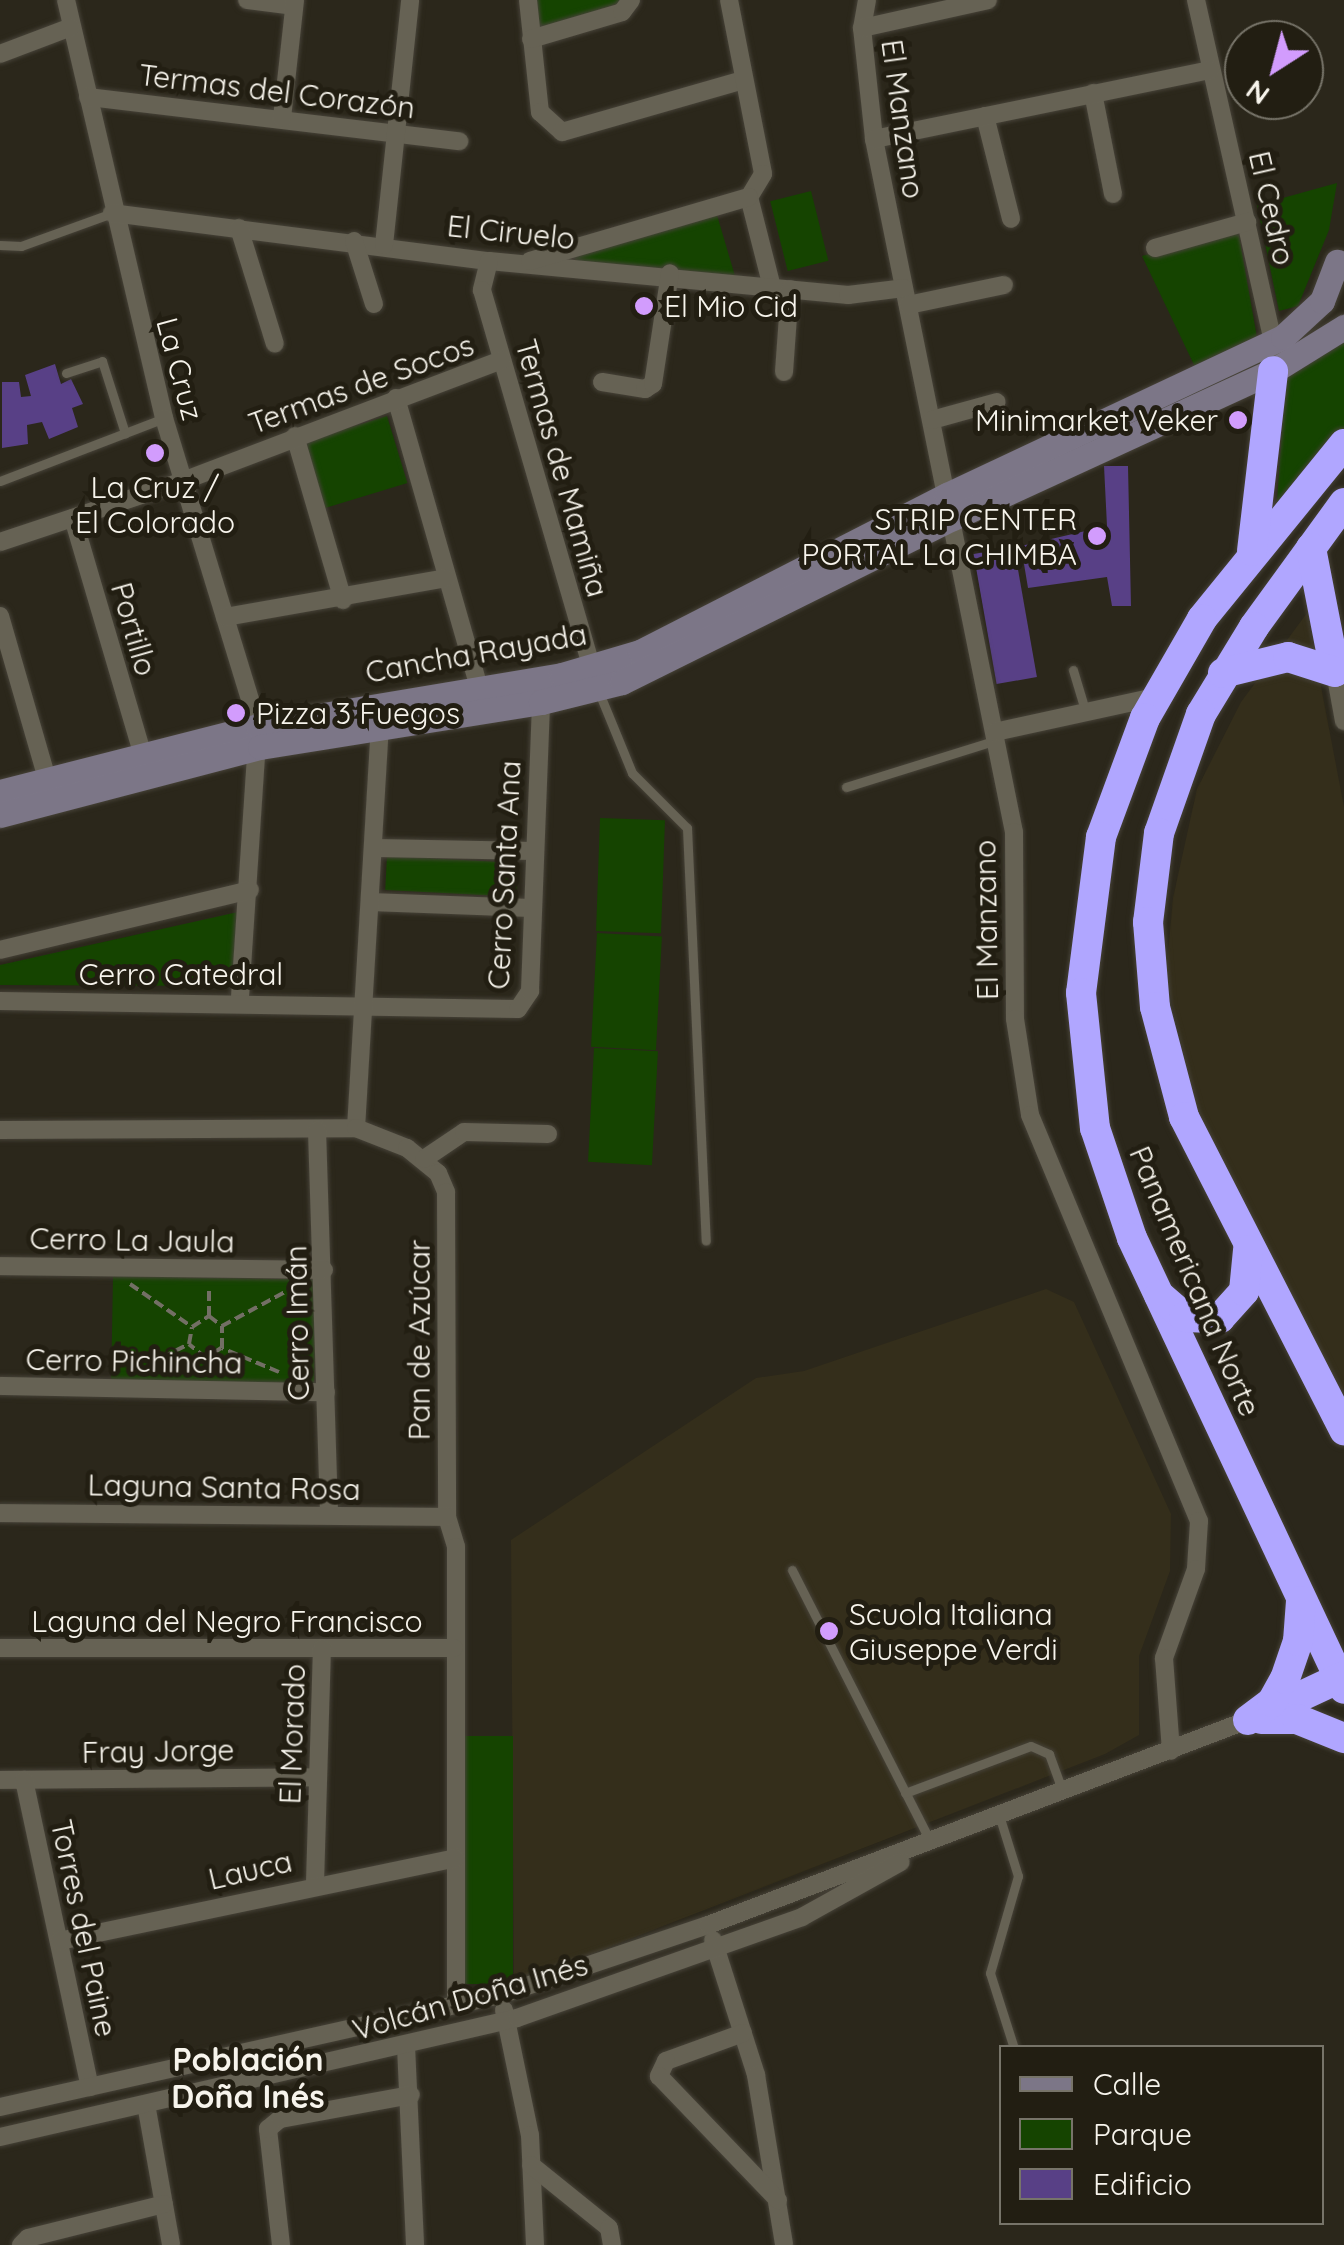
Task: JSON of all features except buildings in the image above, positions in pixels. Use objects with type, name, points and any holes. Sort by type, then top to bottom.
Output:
[{"type":"highway","points":[[1251,557],[1274,356]]},
{"type":"highway","name":"Panamericana Norte","points":[[1343,1681],[1154,1290],[1094,1128],[1080,972],[1101,837],[1155,697],[1202,619],[1344,444]]},
{"type":"highway","name":"Panamericana Norte","points":[[1344,502],[1223,673],[1180,763],[1159,833],[1149,959],[1178,1098],[1248,1248],[1344,1430]]},
{"type":"highway","points":[[1223,673],[1288,657],[1335,672],[1311,548]]},
{"type":"highway","points":[[1154,1290],[1184,1317],[1220,1318],[1244,1291],[1248,1248]]},
{"type":"highway","points":[[1248,1720],[1272,1702],[1286,1679],[1298,1640],[1301,1600]]},
{"type":"highway","points":[[1248,1720],[1343,1681]]},
{"type":"highway","points":[[1248,1720],[1297,1719],[1344,1738]]},
{"type":"street","name":"La Cruz","points":[[66,0],[112,214],[164,418],[259,737]]},
{"type":"street","points":[[247,0],[294,3],[282,118]]},
{"type":"street","points":[[384,245],[410,0]]},
{"type":"street","points":[[528,0],[540,112],[552,126],[576,132],[740,80]]},
{"type":"street","points":[[530,39],[622,12],[632,0]]},
{"type":"street","points":[[530,261],[750,198],[763,174],[740,80],[729,0]]},
{"type":"street","name":"El Manzano","points":[[868,0],[862,28],[874,139],[996,736],[1018,864],[1015,1019],[1030,1115],[1199,1520],[1196,1569],[1164,1658],[1171,1751]]},
{"type":"street","points":[[862,28],[988,0]]},
{"type":"street","name":"El Cedro","points":[[1196,0],[1248,222],[1274,356]]},
{"type":"street","points":[[0,54],[71,27]]},
{"type":"street","points":[[874,139],[1211,70]]},
{"type":"street","points":[[1093,93],[1113,194]]},
{"type":"street","name":"Termas del Corazón","points":[[88,97],[459,141]]},
{"type":"street","points":[[985,116],[1012,219]]},
{"type":"street","points":[[750,198],[781,288],[784,372]]},
{"type":"street","name":"El Ciruelo","points":[[112,214],[489,261],[670,274],[848,295],[906,297],[1004,284]]},
{"type":"street","points":[[1155,248],[1248,222]]},
{"type":"street","points":[[239,228],[275,344]]},
{"type":"street","points":[[354,242],[374,304]]},
{"type":"street","points":[[1341,253],[1344,290]]},
{"type":"street","name":"Cancha Rayada","points":[[1274,356],[1316,308],[1341,253]]},
{"type":"street","name":"Termas de Mamiña","points":[[489,261],[482,290],[595,679]]},
{"type":"street","points":[[602,382],[645,388],[653,384],[670,274]]},
{"type":"street","name":"Cancha Rayada","points":[[0,792],[142,756],[259,737],[480,690],[595,679],[678,659],[950,506],[1274,356],[1344,328]]},
{"type":"street","name":"Termas de Socos","points":[[0,542],[182,481],[502,360]]},
{"type":"street","points":[[396,398],[480,690]]},
{"type":"street","points":[[932,420],[997,402]]},
{"type":"street","points":[[295,436],[343,600]]},
{"type":"street","name":"Portillo","points":[[73,518],[142,756]]},
{"type":"street","points":[[225,618],[343,600],[446,578]]},
{"type":"street","points":[[2,629],[47,780]]},
{"type":"street","points":[[1335,672],[1344,721]]},
{"type":"street","name":"Cancha Rayada","points":[[0,815],[259,737],[380,726],[542,702],[595,679]]},
{"type":"street","points":[[996,736],[1085,710],[1155,697]]},
{"type":"street","name":"Cerro Santa Ana","points":[[361,1003],[518,1010],[530,990],[542,702]]},
{"type":"street","points":[[356,1128],[361,1003],[376,848],[380,726]]},
{"type":"street","points":[[240,1000],[259,737]]},
{"type":"street","points":[[376,848],[534,852]]},
{"type":"street","points":[[0,950],[250,890]]},
{"type":"street","points":[[370,902],[531,908]]},
{"type":"street","name":"Cerro Catedral","points":[[0,1001],[361,1003]]},
{"type":"street","points":[[0,1130],[356,1128],[424,1159],[464,1132],[548,1134]]},
{"type":"street","name":"Cerro Imán","points":[[318,1130],[328,1515]]},
{"type":"street","name":"Pan de Azúcar","points":[[424,1159],[446,1192],[447,1517],[456,1547],[456,2004]]},
{"type":"street","name":"Cerro La Jaula","points":[[0,1266],[324,1270]]},
{"type":"street","name":"Cerro Pichincha","points":[[0,1386],[326,1392]]},
{"type":"street","name":"Laguna Santa Rosa","points":[[0,1512],[447,1517]]},
{"type":"street","name":"Laguna del Negro Francisco","points":[[0,1648],[454,1648]]},
{"type":"street","name":"El Morado","points":[[315,1883],[322,1648]]},
{"type":"street","name":"Volcán Doña Inés","points":[[0,2107],[500,1995],[708,1926],[1248,1720]]},
{"type":"street","name":"Fray Jorge","points":[[0,1780],[316,1777]]},
{"type":"street","name":"Torres del Paine","points":[[24,1780],[90,2087]]},
{"type":"street","name":"Volcán Doña Inés","points":[[0,2137],[506,2021],[715,1948],[841,1898],[931,1844]]},
{"type":"street","name":"Lauca","points":[[59,1941],[315,1883],[455,1858]]},
{"type":"street","points":[[708,1926],[743,2033],[784,2245]]},
{"type":"street","points":[[500,1995],[531,2165],[536,2245]]},
{"type":"street","points":[[743,2033],[666,2061],[659,2076],[778,2201]]},
{"type":"street","points":[[406,2046],[415,2245]]},
{"type":"street","points":[[280,2245],[268,2129],[280,2119],[410,2095]]},
{"type":"street","points":[[146,2104],[171,2245]]},
{"type":"street","points":[[531,2165],[609,2228],[612,2245]]},
{"type":"street","points":[[21,2245],[28,2238],[164,2204]]},
{"type":"lane","points":[[0,245],[21,246],[112,214]]},
{"type":"lane","points":[[66,373],[102,362],[125,433]]},
{"type":"lane","points":[[0,481],[164,418]]},
{"type":"lane","points":[[1073,670],[1085,710]]},
{"type":"lane","points":[[595,679],[632,773],[687,828],[706,1241]]},
{"type":"lane","points":[[846,787],[996,736]]},
{"type":"lane","points":[[792,1570],[931,1844]]},
{"type":"lane","points":[[905,1793],[1031,1746],[1050,1754],[1062,1789]]},
{"type":"lane","points":[[1000,1815],[1017,1889],[990,1973],[1013,2045]]},
{"type":"path","points":[[105,1267],[192,1327]]},
{"type":"path","points":[[208,1316],[210,1268]]},
{"type":"path","points":[[222,1326],[324,1270]]},
{"type":"path","points":[[208,1316],[222,1326]]},
{"type":"path","points":[[102,1388],[188,1344],[192,1327],[208,1316]]},
{"type":"path","points":[[222,1326],[222,1348]]},
{"type":"path","points":[[188,1344],[206,1358],[222,1348]]},
{"type":"path","points":[[222,1348],[292,1377]]},
{"type":"shaded area","points":[[1307,613],[1344,807],[1344,1403],[1201,1130],[1166,976],[1173,898],[1197,789],[1241,702]]},
{"type":"shaded area","name":"Scuola Italiana Giuseppe Verdi","points":[[1046,1289],[1074,1302],[1171,1514],[1170,1571],[1139,1656],[1139,1735],[1105,1754],[514,1984],[511,1540],[756,1378],[804,1371]]},
{"type":"green space","points":[[532,0],[627,0],[535,34]]},
{"type":"green space","points":[[1337,183],[1329,230],[1298,306],[1279,311],[1257,205]]},
{"type":"green space","points":[[811,191],[828,261],[788,271],[770,201]]},
{"type":"green space","points":[[717,215],[735,276],[576,262],[573,253]]},
{"type":"green space","points":[[1238,230],[1258,343],[1196,369],[1142,256]]},
{"type":"green space","points":[[1344,340],[1344,430],[1276,515],[1286,374]]},
{"type":"green space","points":[[387,416],[407,483],[325,508],[305,441]]},
{"type":"green space","points":[[600,818],[665,820],[661,933],[596,931]]},
{"type":"green space","points":[[387,856],[518,863],[516,897],[385,890]]},
{"type":"green space","points":[[238,912],[233,986],[0,985],[0,965]]},
{"type":"green space","points":[[597,933],[662,936],[656,1050],[591,1047]]},
{"type":"green space","points":[[594,1048],[658,1051],[652,1165],[588,1162]]},
{"type":"green space","points":[[113,1276],[316,1280],[314,1384],[111,1380]]},
{"type":"green space","points":[[465,1736],[513,1736],[513,1984],[465,1984]]},
{"type":"place","name":"El Mio Cid","points":[[644,306]]},
{"type":"place","name":"Minimarket Veker","points":[[1238,420]]},
{"type":"place","name":"La Cruz / El Colorado","points":[[155,453]]},
{"type":"place","name":"STRIP CENTER PORTAL La CHIMBA","points":[[1097,536]]},
{"type":"place","name":"Pizza 3 Fuegos","points":[[236,713]]},
{"type":"place","name":"Scuola Italiana Giuseppe Verdi","points":[[829,1631]]},
{"type":"district","name":"Población Doña Inés","points":[[248,2078]]}]
